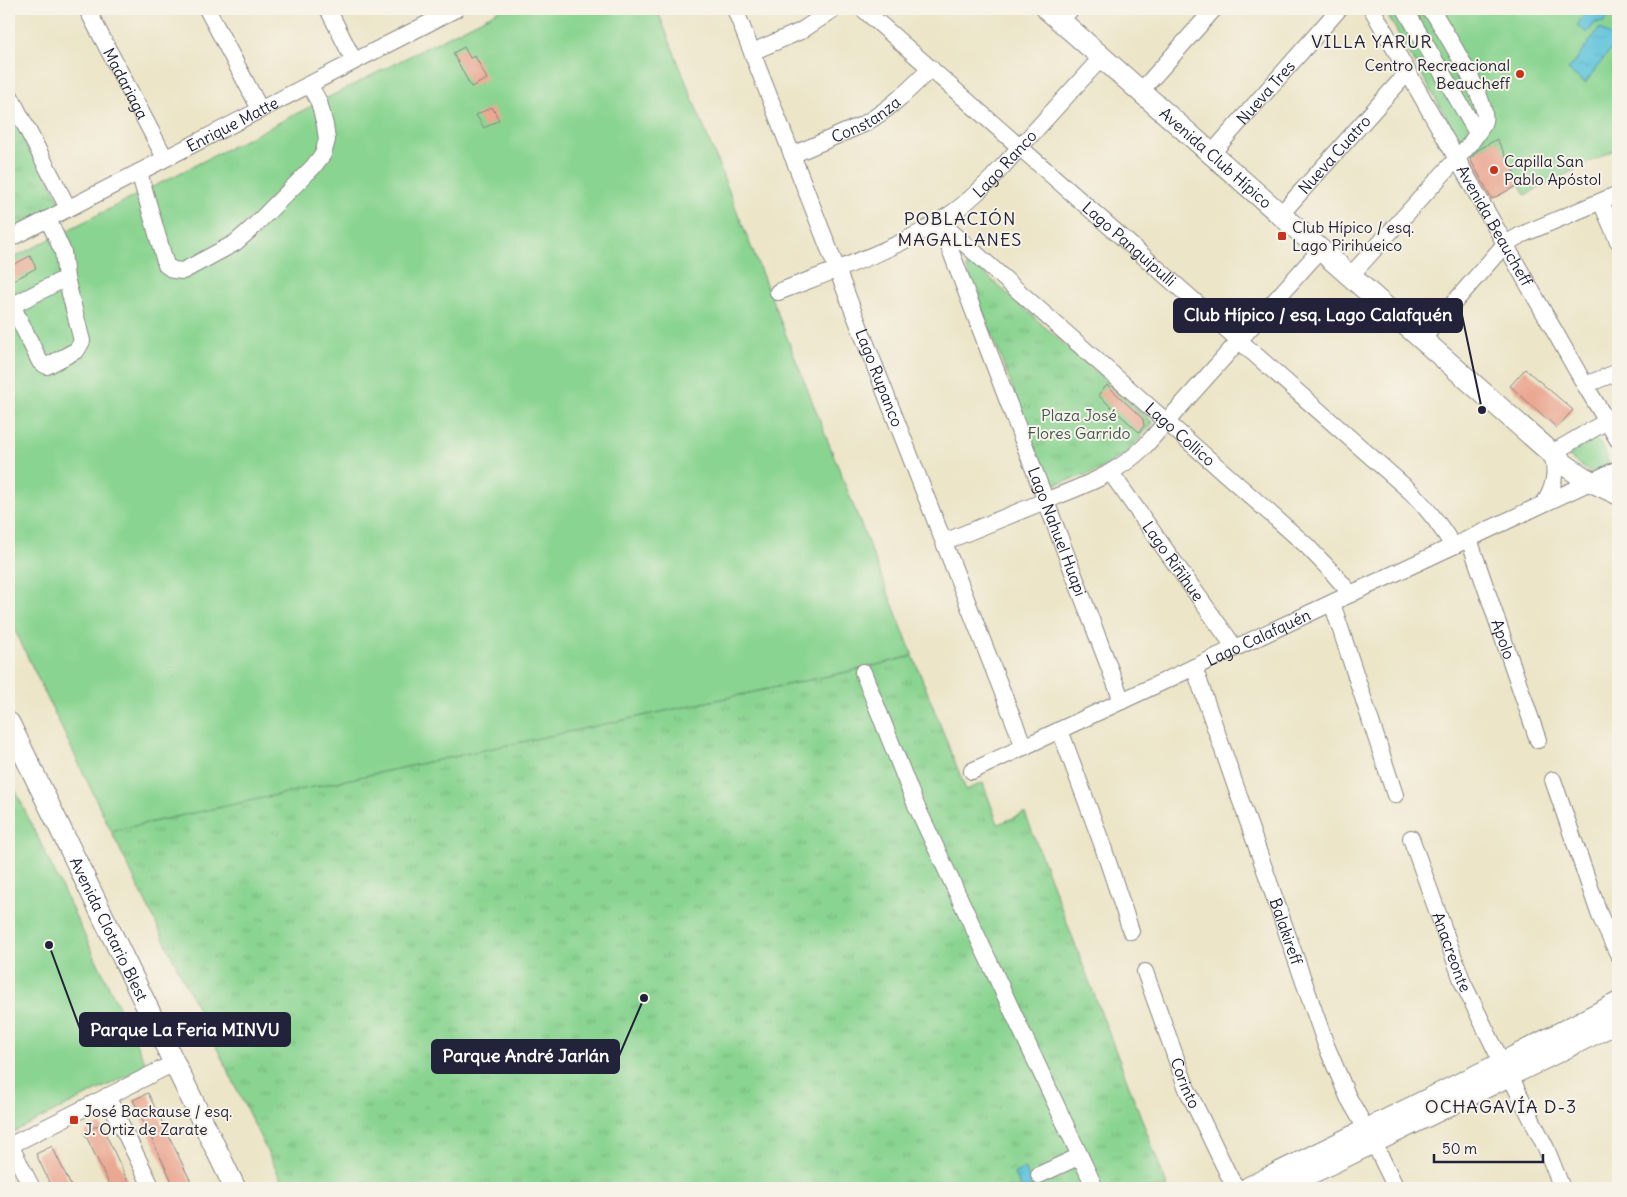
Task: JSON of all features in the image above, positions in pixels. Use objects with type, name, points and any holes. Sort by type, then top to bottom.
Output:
[{"type":"main road","name":"Avenida Club Hípico","points":[[1060,13],[1102,56],[1141,91],[1575,473],[1618,494]]},
{"type":"main road","name":"Avenida Clotario Blest","points":[[9,723],[235,1188]]},
{"type":"main road","points":[[1248,1188],[1370,1136],[1506,1070],[1573,1036],[1618,1003]]},
{"type":"main road","points":[[1573,1036],[1618,1022]]},
{"type":"main road","points":[[1281,1188],[1370,1136]]},
{"type":"street","name":"Madariaga","points":[[88,9],[165,158]]},
{"type":"street","points":[[208,9],[260,110]]},
{"type":"street","points":[[328,9],[354,61]]},
{"type":"street","name":"Lago Rupanco","points":[[735,9],[1024,747]]},
{"type":"street","points":[[752,52],[801,30],[834,9]]},
{"type":"street","name":"Lago Panguipulli","points":[[863,9],[1424,504],[1437,520],[1453,546]]},
{"type":"street","points":[[1141,91],[1214,9]]},
{"type":"street","name":"Nueva Tres","points":[[1212,153],[1339,9]]},
{"type":"street","points":[[1405,9],[1477,133]]},
{"type":"street","points":[[1351,276],[1457,159],[1484,122],[1485,114],[1478,92],[1435,15],[1428,9]]},
{"type":"street","name":"Enrique Matte","points":[[9,239],[451,10]]},
{"type":"street","name":"Avenida Beaucheff","points":[[1378,11],[1408,72],[1618,440]]},
{"type":"street","name":"Lago Ranco","points":[[778,292],[837,270],[898,243],[940,221],[975,196],[1102,56]]},
{"type":"street","name":"Constanza","points":[[792,155],[864,124],[902,96],[930,68]]},
{"type":"street","name":"Nueva Cuatro","points":[[1281,214],[1408,72]]},
{"type":"street","points":[[139,172],[166,265],[173,270],[183,271],[234,243],[251,229],[313,167],[323,154],[327,140],[325,125],[319,102],[309,84]]},
{"type":"street","points":[[9,94],[68,208]]},
{"type":"street","points":[[1423,338],[1505,244],[1521,235],[1618,194]]},
{"type":"street","points":[[1601,202],[1618,241]]},
{"type":"street","points":[[48,218],[63,252],[66,278],[82,341],[77,350],[47,366],[40,362],[14,309],[17,303],[66,278]]},
{"type":"street","name":"Lago Collico","points":[[940,221],[1306,545],[1351,594]]},
{"type":"street","name":"Lago Nahuel Huapi","points":[[940,221],[1122,701]]},
{"type":"street","points":[[944,542],[1111,473],[1136,455],[1321,249]]},
{"type":"street","points":[[1585,385],[1618,372]]},
{"type":"street","points":[[1544,504],[1553,483],[1555,468],[1552,453],[1607,421]]},
{"type":"street","name":"Lago Calafquén","points":[[972,771],[1618,469]]},
{"type":"street","name":"Lago Riñihue","points":[[1111,473],[1235,648]]},
{"type":"street","name":"Apolo","points":[[1469,539],[1538,740]]},
{"type":"street","points":[[1332,602],[1395,795]]},
{"type":"street","name":"Balakireff","points":[[1194,667],[1326,1045],[1348,1097],[1396,1188]]},
{"type":"street","points":[[863,672],[916,803],[1095,1188]]},
{"type":"street","points":[[1060,730],[1101,841],[1131,931]]},
{"type":"street","points":[[1553,780],[1600,916],[1618,954]]},
{"type":"street","name":"Anacreonte","points":[[1411,838],[1464,983],[1543,1142],[1562,1188]]},
{"type":"street","name":"Corinto","points":[[1145,972],[1187,1089],[1225,1168],[1237,1188]]},
{"type":"street","points":[[32,1188],[9,1146],[174,1063]]},
{"type":"street","points":[[107,1096],[152,1188]]},
{"type":"street","points":[[1039,1175],[1080,1156]]},
{"type":"green space","points":[[502,9],[657,9],[913,656],[861,669],[111,831],[9,618],[9,260]]},
{"type":"green space","name":"Centro Recreacional Beaucheff","points":[[1384,9],[1618,9],[1618,148],[1525,195],[1497,140],[1468,155]]},
{"type":"green space","points":[[9,104],[62,205],[9,234]]},
{"type":"green space","name":"Plaza José Flores Garrido","points":[[973,263],[1153,423],[1126,454],[1095,472],[1050,486],[966,267]]},
{"type":"green space","points":[[1592,439],[1603,447],[1608,462],[1604,467],[1592,474],[1565,454]]},
{"type":"green space","points":[[913,656],[966,790],[983,783],[998,824],[1025,813],[1168,1188],[285,1188],[111,831],[861,669]]},
{"type":"green space","points":[[9,777],[147,1066],[9,1134]]},
{"type":"water","points":[[1589,9],[1598,9],[1608,17],[1604,22],[1595,23],[1587,33],[1577,25]]},
{"type":"water","points":[[1600,28],[1617,41],[1585,83],[1568,70]]},
{"type":"water","points":[[1024,1168],[1034,1188],[1021,1188],[1014,1174]]},
{"type":"building","points":[[464,47],[470,58],[475,56],[487,79],[471,87],[453,53]]},
{"type":"building","points":[[492,107],[499,120],[484,128],[476,115]]},
{"type":"building","name":"Capilla San Pablo Apóstol","points":[[1497,139],[1520,184],[1492,199],[1470,159],[1478,150]]},
{"type":"building","points":[[30,256],[36,268],[9,283],[9,267]]},
{"type":"building","points":[[1525,369],[1573,410],[1557,428],[1510,386]]},
{"type":"building","points":[[1107,385],[1143,419],[1144,426],[1139,432],[1098,395]]},
{"type":"building","points":[[148,1093],[194,1188],[175,1188],[133,1100]]},
{"type":"building","points":[[101,1124],[131,1188],[111,1188],[84,1132]]},
{"type":"building","points":[[52,1146],[72,1188],[52,1188],[36,1154]]},
{"type":"place","name":"Centro Recreacional Beaucheff","points":[[1520,74]]},
{"type":"place","name":"Capilla San Pablo Apóstol","points":[[1494,170]]},
{"type":"place","name":"Club Hípico / esq. Lago Pirihueico","points":[[1282,236]]},
{"type":"place","name":"Club Hípico / esq. Lago Calafquén","points":[[1482,410]]},
{"type":"place","name":"Parque La Feria MINVU","points":[[49,945]]},
{"type":"place","name":"Parque André Jarlán","points":[[644,998]]},
{"type":"place","name":"José Backause / esq. J. Ortiz de Zarate","points":[[74,1120]]},
{"type":"district","name":"VILLA YARUR","points":[[1372,42]]},
{"type":"district","name":"POBLACIÓN MAGALLANES","points":[[960,229]]},
{"type":"district","name":"OCHAGAVÍA D-3","points":[[1501,1107]]}]
